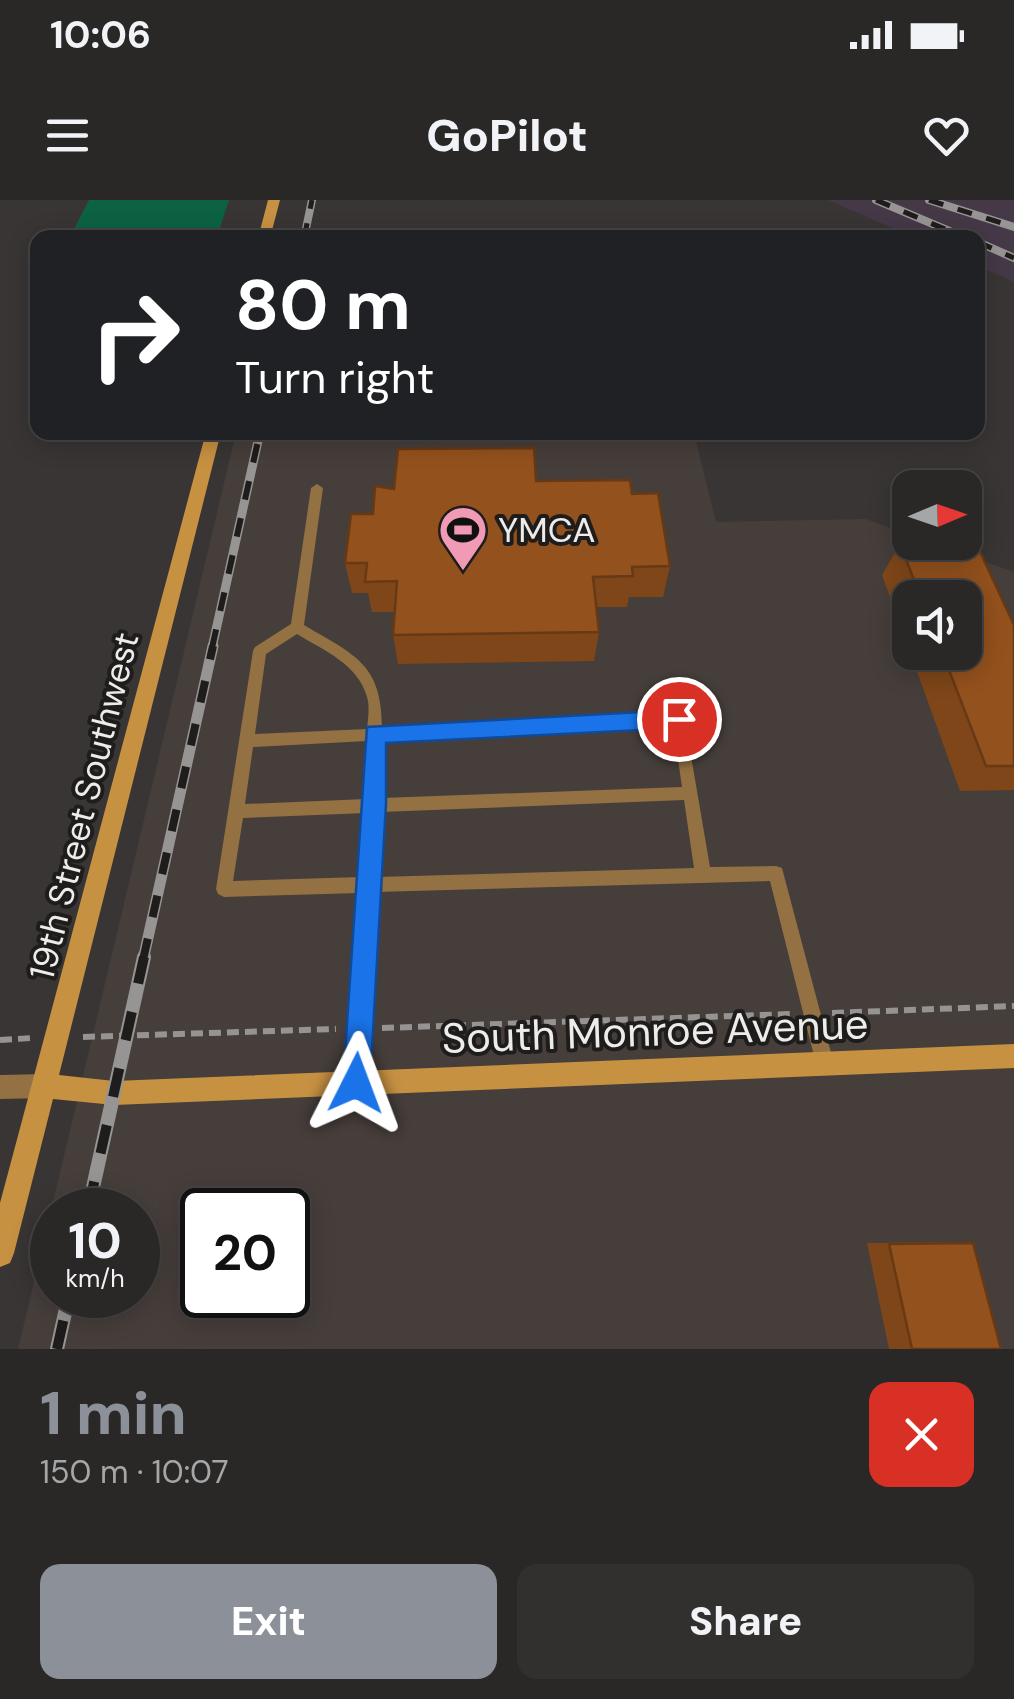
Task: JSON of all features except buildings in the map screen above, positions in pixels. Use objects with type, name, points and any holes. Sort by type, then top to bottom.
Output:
[{"type":"main road","points":[[266,230],[274,200]]},
{"type":"main road","name":"19th Street Southwest","points":[[0,1252],[212,440]]},
{"type":"main road","name":"South Monroe Avenue","points":[[45,1086],[114,1092],[1014,1056]]},
{"type":"street","name":"South Monroe Avenue","points":[[0,1087],[45,1086]]},
{"type":"lane","points":[[317,488],[297,627],[260,651],[224,889],[776,873],[825,1064]]},
{"type":"lane","points":[[297,627],[348,658],[364,676],[375,699],[374,804],[356,1083]]},
{"type":"lane","points":[[246,741],[679,719],[704,875]]},
{"type":"lane","points":[[237,810],[690,793]]},
{"type":"path","points":[[0,1040],[1014,1006]]},
{"type":"shaded area","points":[[828,200],[1014,200],[1014,282],[985,269],[985,230],[897,230]]},
{"type":"shaded area","points":[[234,440],[696,440],[716,522],[866,519],[892,528],[892,560],[980,560],[1014,572],[1014,1349],[18,1349],[30,1299],[30,1318],[160,1318],[160,1188],[56,1188]]},
{"type":"green space","points":[[89,200],[229,200],[219,230],[74,230]]},
{"type":"railway","points":[[306,230],[312,200]]},
{"type":"railway","points":[[876,200],[947,230]]},
{"type":"railway","points":[[929,200],[1014,227]]},
{"type":"railway","points":[[985,245],[1014,258]]},
{"type":"railway","points":[[212,648],[258,440]]},
{"type":"railway","points":[[143,960],[213,646]]},
{"type":"railway","points":[[93,1188],[144,957]]},
{"type":"railway","points":[[57,1349],[64,1318]]},
{"type":"place","name":"YMCA","points":[[463,572]]},
{"type":"route","points":[[356,1083],[374,804],[374,734],[679,719]]}]
